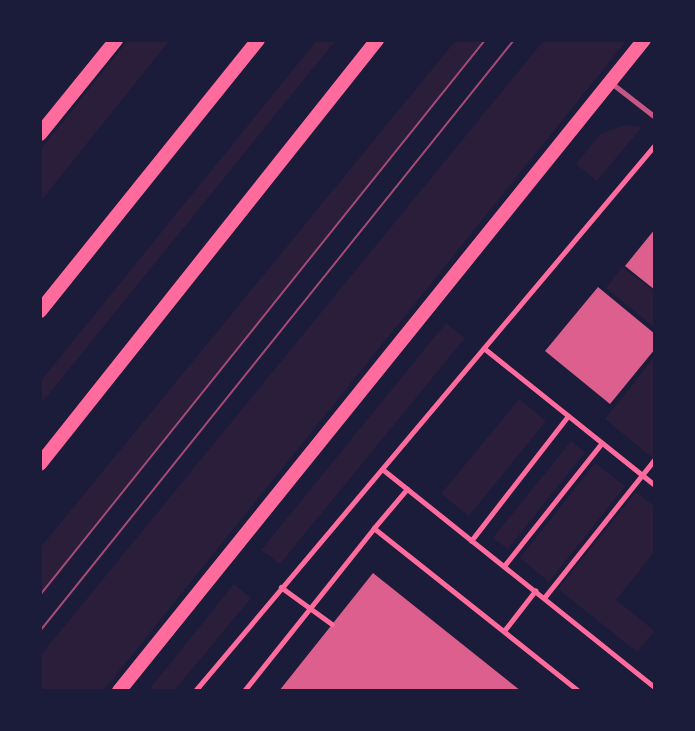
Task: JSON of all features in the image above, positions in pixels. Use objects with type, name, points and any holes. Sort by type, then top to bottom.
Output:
[{"type":"main road","points":[[40,134],[116,40]]},
{"type":"main road","points":[[40,311],[258,40]]},
{"type":"main road","points":[[40,464],[377,40]]},
{"type":"main road","points":[[119,691],[644,40]]},
{"type":"lane","points":[[610,82],[655,117]]},
{"type":"path","points":[[195,691],[373,474],[384,471],[655,145]]},
{"type":"path","points":[[484,348],[655,485]]},
{"type":"path","points":[[471,541],[568,416]]},
{"type":"path","points":[[504,566],[602,443]]},
{"type":"path","points":[[544,598],[655,458]]},
{"type":"path","points":[[384,471],[655,687]]},
{"type":"path","points":[[244,691],[407,489]]},
{"type":"path","points":[[374,528],[579,691]]},
{"type":"path","points":[[281,587],[332,624]]},
{"type":"path","points":[[504,631],[535,592]]},
{"type":"shaded area","points":[[128,40],[170,40],[40,202],[40,150]]},
{"type":"shaded area","points":[[317,40],[336,40],[40,405],[40,382]]},
{"type":"shaded area","points":[[456,40],[484,40],[40,593],[40,548]]},
{"type":"shaded area","points":[[544,40],[627,40],[103,691],[40,691],[40,656]]},
{"type":"shaded area","points":[[624,125],[642,127],[597,181],[576,164],[600,134]]},
{"type":"shaded area","points":[[622,267],[655,292],[655,328],[606,288]]},
{"type":"shaded area","points":[[446,323],[465,338],[280,564],[261,550]]},
{"type":"shaded area","points":[[655,356],[655,460],[605,419]]},
{"type":"shaded area","points":[[519,399],[546,421],[469,516],[441,494]]},
{"type":"shaded area","points":[[571,441],[585,452],[508,549],[493,538]]},
{"type":"shaded area","points":[[595,463],[625,486],[549,582],[520,558]]},
{"type":"shaded area","points":[[636,492],[655,507],[655,551],[616,600],[655,631],[637,652],[558,589]]},
{"type":"shaded area","points":[[234,584],[251,598],[174,691],[148,691]]},
{"type":"building","points":[[655,229],[655,290],[625,266]]},
{"type":"building","points":[[598,287],[655,334],[655,349],[610,404],[545,351]]},
{"type":"building","points":[[373,573],[521,691],[279,691]]},
{"type":"tram line","points":[[40,595],[485,40]]},
{"type":"tram line","points":[[40,631],[514,40]]}]
